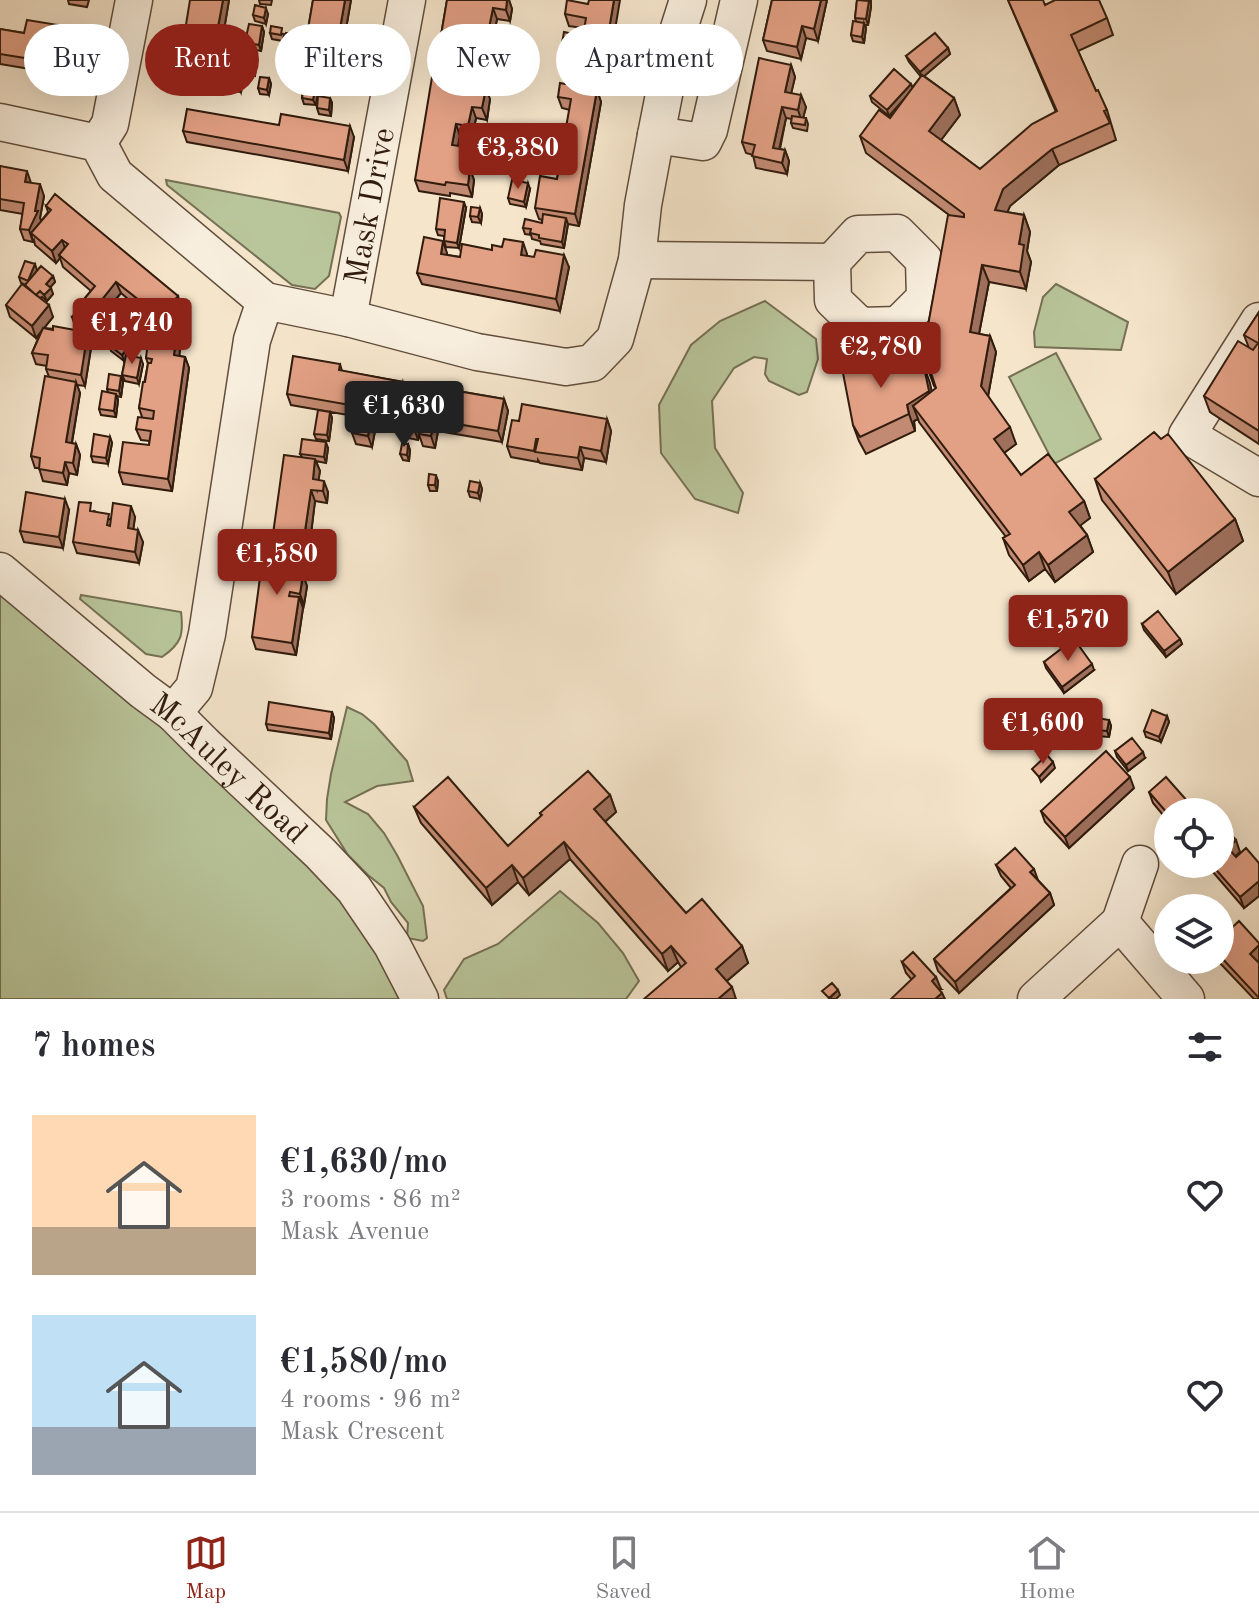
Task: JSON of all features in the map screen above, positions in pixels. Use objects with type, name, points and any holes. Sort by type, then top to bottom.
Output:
[{"type":"street","points":[[98,143],[110,124],[134,0]]},
{"type":"street","name":"Mask Drive","points":[[348,318],[407,0]]},
{"type":"street","points":[[0,122],[98,143],[115,175],[265,301],[348,318],[477,352],[566,367],[592,363],[615,339],[637,260],[656,135],[674,44],[688,0]]},
{"type":"street","points":[[656,135],[703,142],[709,130],[739,0]]},
{"type":"street","points":[[637,260],[832,262]]},
{"type":"street","points":[[173,713],[194,688],[207,634],[252,340],[265,301]]},
{"type":"street","points":[[1259,321],[1187,435],[1259,478]]},
{"type":"street","name":"McAuley Road","points":[[0,571],[173,713],[320,853],[354,889],[392,945],[420,999]]},
{"type":"street","points":[[1036,999],[1120,922],[1140,864]]},
{"type":"street","points":[[1120,922],[1186,999]]},
{"type":"green space","points":[[166,180],[339,213],[341,217],[329,276],[315,289],[292,285],[167,185]]},
{"type":"green space","points":[[1056,284],[1128,322],[1121,350],[1035,347],[1034,332],[1043,297]]},
{"type":"green space","points":[[765,301],[816,339],[818,359],[807,392],[799,395],[769,381],[765,374],[767,359],[754,357],[734,368],[712,401],[715,448],[743,493],[738,513],[695,499],[661,453],[659,405],[691,345],[720,321]]},
{"type":"green space","points":[[1056,353],[1101,439],[1054,464],[1009,377]]},
{"type":"green space","points":[[0,586],[174,735],[359,913],[399,999],[0,999]]},
{"type":"green space","points":[[81,595],[181,612],[180,638],[162,657],[146,654],[80,599]]},
{"type":"green space","points":[[347,707],[374,724],[407,761],[413,781],[377,786],[345,802],[368,814],[397,855],[423,906],[427,938],[423,941],[407,938],[408,923],[384,888],[348,855],[326,820],[331,774]]},
{"type":"green space","points":[[560,891],[598,923],[623,953],[639,981],[626,999],[447,999],[444,990],[464,959],[498,944]]},
{"type":"building","points":[[190,0],[223,0],[219,24],[186,24]]},
{"type":"building","points":[[313,0],[345,0],[341,24],[309,24]]},
{"type":"building","points":[[447,0],[507,0],[506,10],[493,8],[490,24],[443,24]]},
{"type":"building","points":[[567,0],[588,4],[589,0],[614,0],[610,24],[585,24],[586,18],[565,14]]},
{"type":"building","points":[[772,0],[821,0],[814,29],[802,26],[797,47],[763,40]]},
{"type":"building","points":[[857,0],[869,1],[866,19],[855,18]]},
{"type":"building","points":[[1008,0],[1043,0],[1045,5],[1055,0],[1099,0],[1107,18],[1071,35],[1107,110],[1104,111],[1110,123],[1052,149],[1003,189],[995,210],[1024,215],[1019,244],[1024,245],[1020,272],[982,265],[970,332],[990,336],[981,386],[1010,427],[994,439],[1021,475],[1048,454],[1084,501],[1069,512],[1087,535],[1048,565],[1039,552],[1023,565],[1003,538],[1010,534],[913,406],[936,388],[928,369],[933,344],[925,342],[948,215],[964,217],[964,214],[860,136],[879,110],[890,118],[922,75],[954,98],[929,131],[980,169],[1032,124],[1057,111]]},
{"type":"building","points":[[255,5],[266,8],[264,18],[253,15]]},
{"type":"building","points":[[27,20],[52,24],[26,24]]},
{"type":"building","points":[[853,21],[864,23],[862,37],[851,35]]},
{"type":"building","points":[[0,29],[24,33],[24,58],[0,54]]},
{"type":"building","points":[[935,33],[948,48],[920,72],[906,56]]},
{"type":"building","points":[[759,58],[791,65],[785,92],[801,95],[798,110],[782,107],[773,148],[785,150],[782,163],[752,156],[755,145],[742,142]]},
{"type":"building","points":[[894,69],[911,84],[887,110],[870,96]]},
{"type":"building","points":[[260,77],[269,78],[267,90],[259,88]]},
{"type":"building","points":[[318,96],[330,98],[329,110],[317,108]]},
{"type":"building","points":[[429,96],[484,96],[482,108],[472,107],[468,126],[456,124],[452,145],[466,147],[462,167],[470,168],[468,185],[415,180]]},
{"type":"building","points":[[596,96],[575,214],[535,208],[540,176],[557,179],[571,99],[558,97]]},
{"type":"building","points":[[187,109],[279,125],[281,114],[350,126],[344,160],[183,131]]},
{"type":"building","points":[[792,116],[806,118],[805,125],[791,123]]},
{"type":"building","points":[[545,138],[556,140],[554,149],[542,147]]},
{"type":"building","points":[[0,166],[27,171],[25,182],[40,184],[35,211],[38,211],[29,230],[20,229],[24,203],[0,199]]},
{"type":"building","points":[[512,180],[528,183],[524,202],[508,198]]},
{"type":"building","points":[[55,194],[178,296],[160,318],[151,311],[129,338],[118,328],[140,301],[116,282],[96,307],[85,298],[95,286],[59,255],[68,244],[62,240],[52,251],[31,233],[51,210],[46,206]]},
{"type":"building","points":[[440,198],[464,202],[457,243],[444,241],[445,230],[436,229]]},
{"type":"building","points":[[471,207],[480,208],[478,217],[470,216]]},
{"type":"building","points":[[543,214],[566,218],[562,242],[539,238],[539,235],[530,233],[531,229],[523,228],[525,219],[542,223]]},
{"type":"building","points":[[424,237],[443,241],[441,254],[460,257],[462,244],[492,250],[492,245],[502,247],[504,239],[523,242],[521,255],[534,257],[536,250],[564,255],[556,299],[417,273]]},
{"type":"building","points":[[25,261],[35,264],[28,281],[19,277]]},
{"type":"building","points":[[41,266],[53,276],[46,284],[51,288],[44,295],[40,291],[36,295],[25,285]]},
{"type":"building","points":[[22,284],[49,305],[32,326],[6,305]]},
{"type":"building","points":[[115,302],[123,309],[105,331],[110,335],[104,342],[93,333],[100,325],[97,323]]},
{"type":"building","points":[[79,309],[87,316],[80,324],[72,317]]},
{"type":"building","points":[[1259,312],[1259,431],[1204,396],[1238,341],[1253,350],[1258,343],[1244,335]]},
{"type":"building","points":[[178,321],[174,355],[185,357],[168,479],[119,472],[123,442],[149,445],[151,431],[136,429],[138,417],[153,419],[154,411],[139,408],[148,363],[152,359],[146,358],[149,333],[153,334],[157,326],[167,328]]},
{"type":"building","points":[[53,326],[86,332],[81,375],[46,369],[48,355],[32,353],[43,328],[53,330]]},
{"type":"building","points":[[114,338],[127,349],[122,355],[109,345]]},
{"type":"building","points":[[126,355],[141,358],[137,378],[122,375]]},
{"type":"building","points":[[293,356],[340,364],[339,370],[403,382],[397,413],[373,409],[368,436],[352,433],[356,406],[287,394]]},
{"type":"building","points":[[899,357],[901,365],[924,367],[929,391],[907,405],[909,414],[860,437],[853,425],[842,368],[843,358]]},
{"type":"building","points":[[109,374],[121,376],[119,391],[107,389]]},
{"type":"building","points":[[45,376],[76,382],[66,442],[76,444],[73,463],[65,462],[63,473],[39,469],[40,458],[31,456]]},
{"type":"building","points":[[411,383],[504,399],[498,431],[434,420],[431,436],[419,434],[422,418],[416,417],[414,428],[404,427]]},
{"type":"building","points":[[102,391],[116,394],[114,411],[99,409]]},
{"type":"building","points":[[522,404],[607,419],[601,451],[580,447],[578,458],[535,452],[538,439],[534,451],[507,446],[512,420],[519,421]]},
{"type":"building","points":[[318,410],[330,412],[327,435],[314,434]]},
{"type":"building","points":[[1154,432],[1161,439],[1168,434],[1235,519],[1168,572],[1095,479]]},
{"type":"building","points":[[94,434],[110,437],[106,458],[91,456]]},
{"type":"building","points":[[302,439],[326,442],[324,457],[300,454]]},
{"type":"building","points":[[402,444],[408,444],[407,455],[400,454]]},
{"type":"building","points":[[284,455],[315,459],[313,479],[324,481],[323,491],[311,490],[304,538],[273,534]]},
{"type":"building","points":[[429,474],[436,475],[435,485],[428,485]]},
{"type":"building","points":[[470,481],[480,483],[478,493],[468,491]]},
{"type":"building","points":[[26,492],[65,499],[59,537],[20,531]]},
{"type":"building","points":[[79,502],[91,503],[90,511],[109,514],[107,525],[110,526],[113,503],[131,506],[128,528],[138,530],[135,552],[73,542]]},
{"type":"building","points":[[264,548],[295,553],[292,573],[303,574],[300,594],[290,592],[289,596],[299,597],[292,643],[252,637]]},
{"type":"building","points":[[1158,611],[1180,639],[1164,651],[1142,624]]},
{"type":"building","points":[[1074,639],[1092,664],[1062,687],[1044,662]]},
{"type":"building","points":[[269,702],[332,712],[329,733],[266,724]]},
{"type":"building","points":[[1152,710],[1167,716],[1159,737],[1144,731]]},
{"type":"building","points":[[1097,718],[1109,720],[1107,731],[1095,730]]},
{"type":"building","points":[[1081,725],[1086,732],[1076,741],[1070,734]]},
{"type":"building","points":[[1132,738],[1143,752],[1126,765],[1115,751]]},
{"type":"building","points":[[1106,751],[1130,777],[1065,837],[1041,811]]},
{"type":"building","points":[[1047,755],[1053,762],[1039,777],[1032,769]]},
{"type":"building","points":[[588,771],[610,795],[594,809],[686,913],[702,899],[742,946],[716,969],[732,987],[718,999],[644,999],[686,963],[671,946],[662,954],[564,842],[523,878],[512,865],[486,888],[414,807],[448,777],[508,846]]},
{"type":"building","points":[[1166,777],[1185,798],[1154,798],[1149,792]]},
{"type":"building","points":[[1015,848],[1034,869],[1030,872],[1050,893],[955,982],[934,959],[1015,885],[996,865]]},
{"type":"building","points":[[1246,848],[1259,863],[1259,881],[1240,897],[1223,878],[1234,878],[1234,855],[1236,857]]},
{"type":"building","points":[[1239,921],[1259,943],[1250,954],[1259,963],[1259,998],[1234,971],[1234,926]]},
{"type":"building","points":[[913,952],[936,977],[932,981],[942,993],[935,999],[891,999],[915,976],[902,962]]},
{"type":"building","points":[[832,983],[838,990],[829,998],[822,991]]}]
